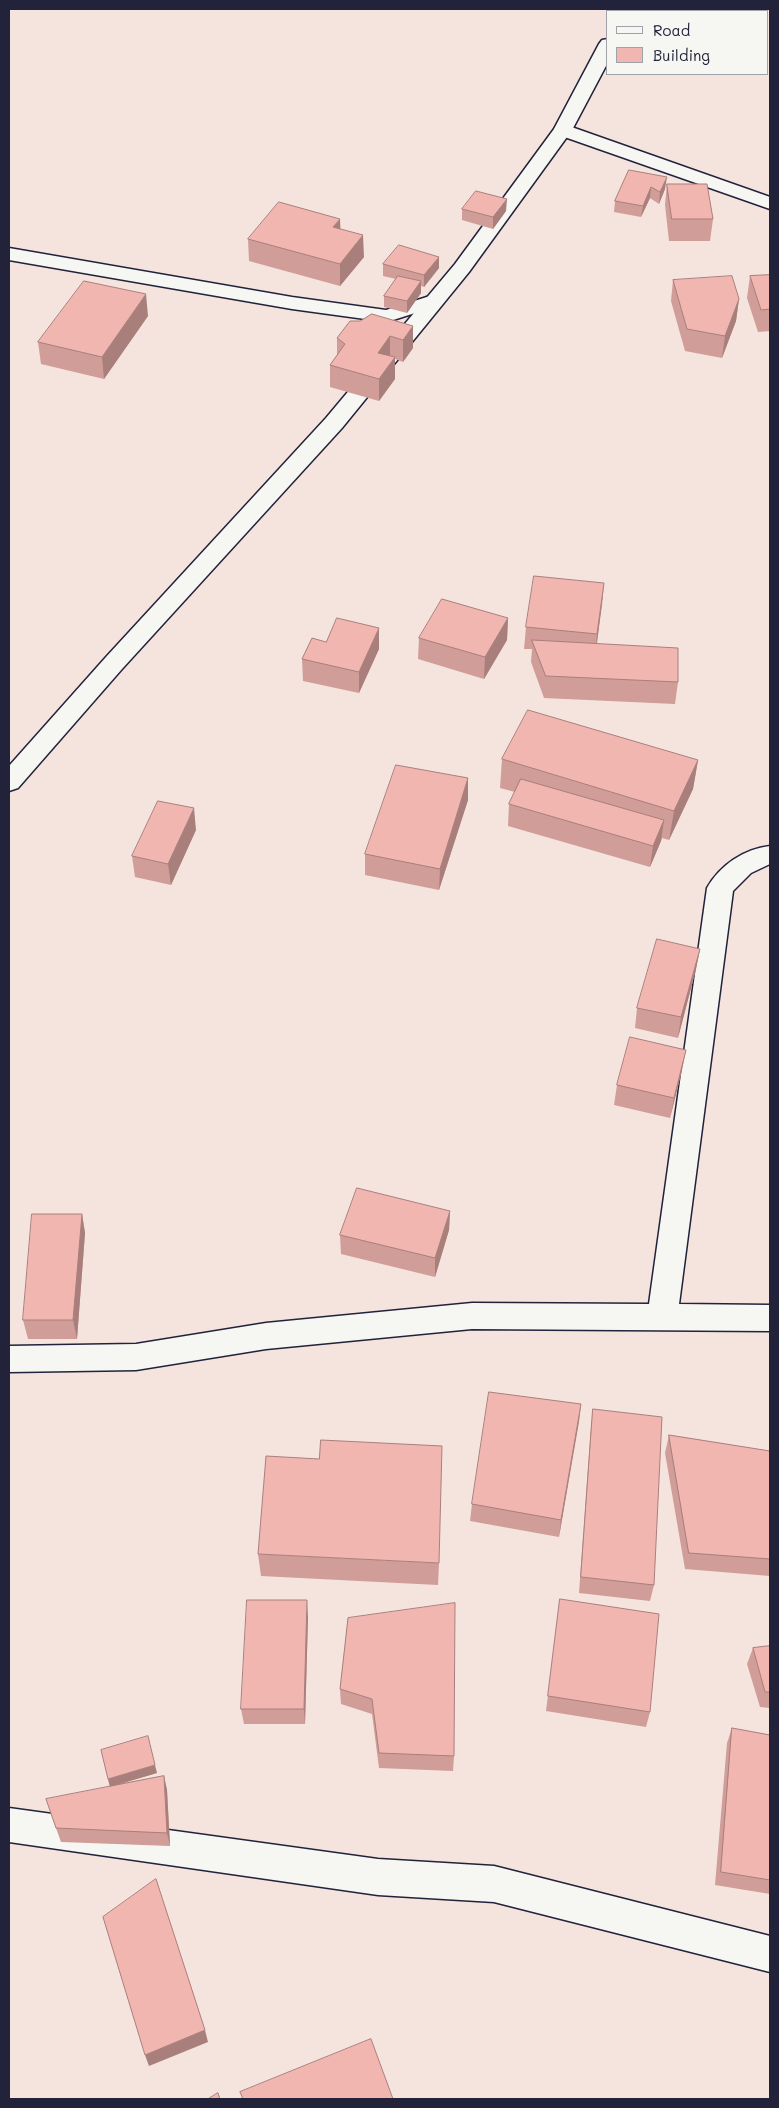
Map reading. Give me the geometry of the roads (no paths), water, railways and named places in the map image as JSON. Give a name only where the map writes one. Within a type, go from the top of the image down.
[{"type":"street","points":[[9,782],[334,422],[462,268],[563,130],[606,48]]},
{"type":"street","points":[[563,130],[770,203]]},
{"type":"street","points":[[9,254],[292,303],[387,316],[433,301]]},
{"type":"street","points":[[662,1317],[720,888],[734,872],[763,856],[770,855]]},
{"type":"street","points":[[9,1359],[136,1357],[266,1336],[472,1316],[770,1318]]},
{"type":"street","points":[[9,1825],[378,1877],[494,1884],[770,1954]]}]
